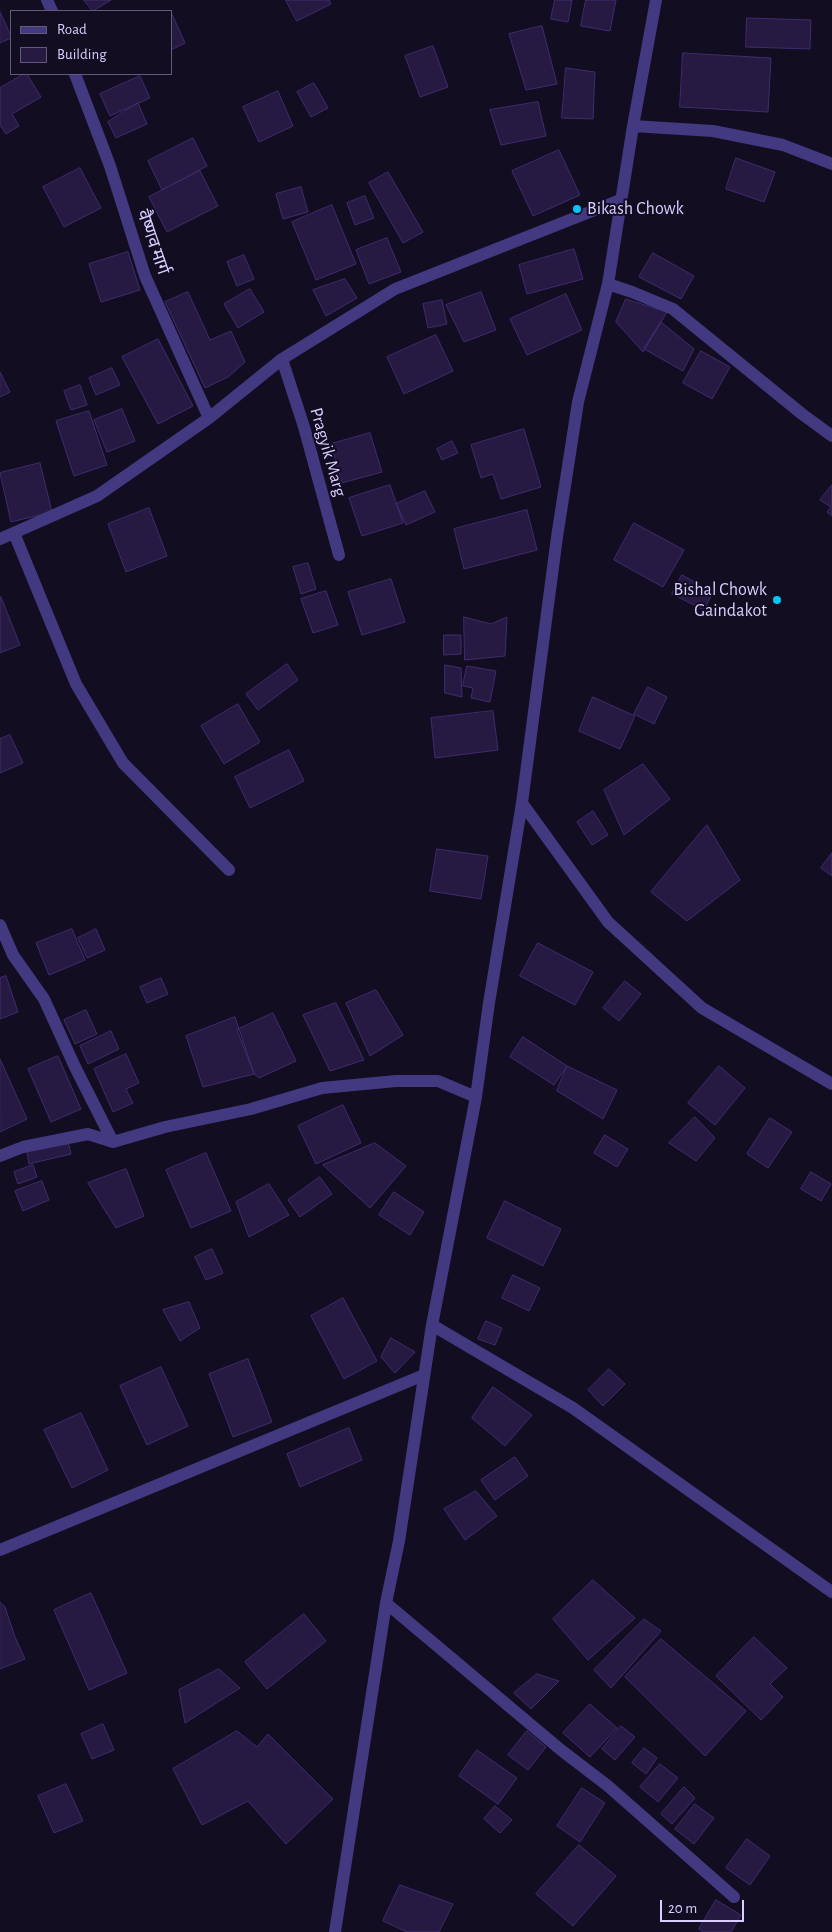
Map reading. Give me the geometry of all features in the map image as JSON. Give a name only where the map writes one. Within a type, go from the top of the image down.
[{"type":"street","points":[[335,1932],[386,1603],[399,1541],[432,1325],[476,1097],[488,1003],[522,803],[556,537],[576,412],[608,284],[632,126],[656,0]]},
{"type":"street","name":"वैष्णव मार्ग","points":[[75,75],[110,166],[145,276],[209,418]]},
{"type":"street","points":[[632,126],[713,131],[784,145],[832,164]]},
{"type":"street","points":[[0,539],[97,496],[209,418],[282,358],[395,288],[620,200]]},
{"type":"street","points":[[608,284],[673,310],[832,436]]},
{"type":"street","name":"Pragyik Marg","points":[[282,358],[304,426],[339,555]]},
{"type":"street","points":[[14,534],[76,684],[123,763],[229,870]]},
{"type":"street","points":[[522,803],[608,922],[695,1001],[710,1013],[832,1084]]},
{"type":"street","points":[[0,925],[14,955],[44,999],[75,1067],[113,1142]]},
{"type":"street","points":[[0,1156],[23,1147],[88,1134],[113,1142],[165,1126],[250,1109],[322,1088],[396,1081],[438,1081],[476,1097]]},
{"type":"street","points":[[432,1325],[573,1408],[832,1592]]},
{"type":"street","points":[[0,1550],[424,1375]]},
{"type":"street","points":[[386,1603],[608,1786],[734,1897]]},
{"type":"building","points":[[84,0],[111,0],[95,10],[92,10]]},
{"type":"building","points":[[286,0],[329,0],[331,4],[297,21]]},
{"type":"building","points":[[555,0],[572,0],[568,22],[551,19]]},
{"type":"building","points":[[586,0],[616,0],[610,31],[581,26]]},
{"type":"building","points":[[0,12],[10,34],[10,38],[0,43]]},
{"type":"building","points":[[172,14],[185,43],[172,50]]},
{"type":"building","points":[[747,18],[811,20],[810,49],[746,47]]},
{"type":"building","points":[[542,26],[557,84],[526,90],[509,34]]},
{"type":"building","points":[[433,46],[448,87],[420,97],[405,56]]},
{"type":"building","points":[[683,53],[771,58],[768,112],[680,107]]},
{"type":"building","points":[[566,68],[595,72],[593,119],[562,118]]},
{"type":"building","points":[[22,75],[28,75],[41,97],[12,114],[19,126],[6,134],[0,125],[0,88]]},
{"type":"building","points":[[140,76],[150,98],[110,116],[100,94]]},
{"type":"building","points":[[314,83],[328,108],[311,117],[297,92]]},
{"type":"building","points":[[278,91],[293,126],[259,142],[243,107]]},
{"type":"building","points":[[538,102],[546,136],[501,145],[490,110]]},
{"type":"building","points":[[138,103],[147,124],[116,138],[108,122]]},
{"type":"building","points":[[193,138],[207,166],[162,190],[148,161]]},
{"type":"building","points":[[559,150],[580,195],[533,216],[512,171]]},
{"type":"building","points":[[736,158],[775,172],[764,202],[726,189]]},
{"type":"building","points":[[80,168],[101,208],[64,227],[43,187]]},
{"type":"building","points":[[200,171],[218,206],[167,232],[149,197]]},
{"type":"building","points":[[388,172],[423,232],[403,243],[369,183]]},
{"type":"building","points":[[301,187],[308,212],[283,219],[276,194]]},
{"type":"building","points":[[365,196],[374,218],[355,225],[347,203]]},
{"type":"building","points":[[332,205],[356,264],[316,280],[292,222]]},
{"type":"building","points":[[387,238],[401,272],[369,284],[356,250]]},
{"type":"building","points":[[574,249],[583,279],[527,294],[519,265]]},
{"type":"building","points":[[128,252],[140,290],[101,302],[89,264]]},
{"type":"building","points":[[653,253],[694,276],[681,299],[639,277]]},
{"type":"building","points":[[244,255],[254,279],[237,286],[227,262]]},
{"type":"building","points":[[345,279],[357,298],[326,316],[313,290]]},
{"type":"building","points":[[250,289],[264,312],[238,328],[224,304]]},
{"type":"building","points":[[188,292],[210,340],[231,331],[245,362],[228,377],[205,388],[165,302]]},
{"type":"building","points":[[481,292],[496,330],[464,342],[446,305]]},
{"type":"building","points":[[566,294],[582,330],[527,355],[510,319]]},
{"type":"building","points":[[626,299],[667,312],[643,352],[616,322]]},
{"type":"building","points":[[442,300],[447,324],[428,328],[423,304]]},
{"type":"building","points":[[661,322],[694,349],[683,371],[644,349]]},
{"type":"building","points":[[436,335],[453,371],[404,394],[387,357]]},
{"type":"building","points":[[158,339],[193,406],[158,424],[122,357]]},
{"type":"building","points":[[701,351],[730,367],[712,399],[683,383]]},
{"type":"building","points":[[112,368],[120,385],[96,395],[89,378]]},
{"type":"building","points":[[0,372],[10,392],[0,397]]},
{"type":"building","points":[[80,385],[87,405],[71,410],[64,391]]},
{"type":"building","points":[[122,409],[135,441],[107,452],[94,420]]},
{"type":"building","points":[[89,411],[107,465],[74,476],[56,421]]},
{"type":"building","points":[[524,429],[541,487],[501,499],[493,474],[481,478],[471,445]]},
{"type":"building","points":[[370,433],[382,472],[342,483],[331,444]]},
{"type":"building","points":[[452,441],[458,453],[442,460],[437,449]]},
{"type":"building","points":[[40,463],[52,512],[11,522],[0,473]]},
{"type":"building","points":[[390,485],[403,523],[362,536],[349,498]]},
{"type":"building","points":[[832,485],[832,516],[827,512],[831,507],[820,500]]},
{"type":"building","points":[[425,491],[435,512],[406,525],[396,504]]},
{"type":"building","points":[[149,508],[167,556],[126,572],[108,524]]},
{"type":"building","points":[[527,510],[537,550],[464,569],[454,529]]},
{"type":"building","points":[[634,523],[684,550],[663,587],[614,560]]},
{"type":"building","points":[[308,563],[316,589],[301,594],[293,567]]},
{"type":"building","points":[[682,575],[713,592],[704,610],[672,594]]},
{"type":"building","points":[[391,579],[405,622],[362,635],[348,592]]},
{"type":"building","points":[[326,591],[338,625],[313,633],[301,599]]},
{"type":"building","points":[[0,598],[20,645],[0,653]]},
{"type":"building","points":[[464,617],[491,624],[507,617],[505,656],[465,660]]},
{"type":"building","points":[[444,635],[461,635],[461,654],[444,655]]},
{"type":"building","points":[[287,664],[298,680],[258,710],[246,694]]},
{"type":"building","points":[[445,665],[461,668],[462,697],[445,693]]},
{"type":"building","points":[[467,666],[496,671],[490,702],[471,698],[473,688],[463,686]]},
{"type":"building","points":[[648,687],[667,697],[654,724],[634,714]]},
{"type":"building","points":[[593,697],[635,716],[620,749],[579,731]]},
{"type":"building","points":[[238,704],[260,742],[224,764],[201,726]]},
{"type":"building","points":[[493,711],[498,750],[435,758],[431,718]]},
{"type":"building","points":[[10,735],[23,763],[0,773],[0,739]]},
{"type":"building","points":[[289,750],[304,781],[250,808],[235,777]]},
{"type":"building","points":[[643,764],[670,799],[624,835],[604,790]]},
{"type":"building","points":[[593,811],[608,835],[592,845],[577,822]]},
{"type":"building","points":[[707,825],[740,880],[687,921],[651,892]]},
{"type":"building","points":[[437,849],[488,856],[481,899],[430,891]]},
{"type":"building","points":[[832,853],[832,876],[821,868]]},
{"type":"building","points":[[72,929],[85,960],[49,975],[36,943]]},
{"type":"building","points":[[96,929],[105,950],[87,958],[78,938]]},
{"type":"building","points":[[538,943],[593,972],[575,1005],[520,976]]},
{"type":"building","points":[[6,976],[18,1012],[0,1019],[0,978]]},
{"type":"building","points":[[161,978],[168,994],[147,1003],[140,987]]},
{"type":"building","points":[[625,981],[641,994],[619,1021],[603,1008]]},
{"type":"building","points":[[376,990],[403,1035],[370,1056],[346,1003]]},
{"type":"building","points":[[336,1003],[364,1060],[330,1071],[303,1015]]},
{"type":"building","points":[[86,1010],[97,1034],[75,1044],[64,1020]]},
{"type":"building","points":[[273,1013],[296,1061],[259,1078],[254,1074],[237,1030]]},
{"type":"building","points":[[235,1017],[254,1074],[203,1087],[186,1036]]},
{"type":"building","points":[[111,1031],[119,1049],[88,1064],[80,1046]]},
{"type":"building","points":[[523,1037],[567,1066],[554,1085],[510,1057]]},
{"type":"building","points":[[126,1054],[139,1083],[126,1089],[133,1103],[113,1112],[94,1069]]},
{"type":"building","points":[[58,1056],[81,1109],[51,1122],[28,1069]]},
{"type":"building","points":[[0,1059],[27,1119],[0,1132]]},
{"type":"building","points":[[567,1066],[617,1090],[603,1119],[557,1091]]},
{"type":"building","points":[[719,1066],[745,1088],[715,1125],[688,1103]]},
{"type":"building","points":[[343,1105],[361,1143],[316,1164],[298,1126]]},
{"type":"building","points":[[695,1117],[715,1138],[696,1161],[669,1143]]},
{"type":"building","points":[[770,1118],[792,1132],[768,1168],[747,1154]]},
{"type":"building","points":[[605,1135],[628,1149],[617,1167],[594,1153]]},
{"type":"building","points":[[68,1142],[71,1154],[29,1164],[27,1152]]},
{"type":"building","points":[[375,1143],[406,1166],[370,1208],[323,1165]]},
{"type":"building","points":[[206,1153],[231,1211],[191,1228],[166,1170]]},
{"type":"building","points":[[33,1165],[37,1177],[18,1184],[14,1172]]},
{"type":"building","points":[[126,1169],[144,1216],[116,1228],[88,1183]]},
{"type":"building","points":[[811,1172],[831,1184],[821,1201],[801,1189]]},
{"type":"building","points":[[320,1177],[332,1194],[300,1217],[288,1200]]},
{"type":"building","points":[[42,1181],[49,1200],[23,1211],[15,1191]]},
{"type":"building","points":[[269,1184],[289,1215],[249,1237],[236,1202]]},
{"type":"building","points":[[394,1192],[424,1212],[410,1235],[379,1215]]},
{"type":"building","points":[[505,1201],[561,1229],[543,1266],[487,1238]]},
{"type":"building","points":[[212,1249],[223,1273],[206,1280],[195,1257]]},
{"type":"building","points":[[513,1275],[540,1288],[529,1311],[502,1298]]},
{"type":"building","points":[[343,1298],[377,1361],[344,1379],[311,1316]]},
{"type":"building","points":[[189,1302],[200,1328],[180,1341],[163,1310]]},
{"type":"building","points":[[486,1321],[502,1328],[495,1345],[478,1339]]},
{"type":"building","points":[[391,1338],[415,1352],[395,1373],[381,1357]]},
{"type":"building","points":[[248,1359],[272,1422],[233,1437],[209,1374]]},
{"type":"building","points":[[161,1367],[188,1426],[147,1445],[120,1386]]},
{"type":"building","points":[[609,1369],[625,1384],[603,1406],[588,1390]]},
{"type":"building","points":[[493,1387],[532,1415],[505,1446],[472,1418]]},
{"type":"building","points":[[81,1413],[108,1470],[72,1488],[44,1430]]},
{"type":"building","points":[[349,1428],[362,1460],[300,1487],[287,1454]]},
{"type":"building","points":[[515,1457],[528,1476],[495,1500],[481,1480]]},
{"type":"building","points":[[476,1491],[497,1516],[465,1540],[444,1509]]},
{"type":"building","points":[[593,1580],[635,1618],[588,1660],[553,1619]]},
{"type":"building","points":[[91,1593],[127,1673],[89,1690],[54,1610]]},
{"type":"building","points":[[0,1602],[5,1607],[25,1659],[0,1669]]},
{"type":"building","points":[[304,1614],[326,1641],[267,1689],[245,1662]]},
{"type":"building","points":[[644,1619],[661,1631],[611,1688],[594,1670]]},
{"type":"building","points":[[754,1637],[787,1668],[770,1684],[783,1697],[761,1720],[716,1676]]},
{"type":"building","points":[[661,1639],[746,1711],[705,1756],[625,1677]]},
{"type":"building","points":[[219,1669],[240,1688],[185,1723],[179,1690]]},
{"type":"building","points":[[537,1674],[559,1681],[531,1709],[514,1693]]},
{"type":"building","points":[[590,1704],[617,1728],[590,1757],[563,1733]]},
{"type":"building","points":[[103,1724],[114,1750],[92,1759],[81,1734]]},
{"type":"building","points":[[621,1726],[635,1737],[615,1760],[602,1749]]},
{"type":"building","points":[[237,1731],[257,1747],[268,1734],[333,1799],[286,1844],[248,1801],[202,1825],[173,1769]]},
{"type":"building","points":[[527,1731],[546,1747],[528,1770],[508,1755]]},
{"type":"building","points":[[644,1748],[657,1758],[646,1774],[632,1763]]},
{"type":"building","points":[[477,1750],[517,1778],[498,1804],[459,1776]]},
{"type":"building","points":[[660,1764],[678,1778],[658,1802],[640,1787]]},
{"type":"building","points":[[66,1784],[83,1821],[54,1833],[38,1796]]},
{"type":"building","points":[[684,1787],[695,1798],[672,1824],[661,1814]]},
{"type":"building","points":[[582,1788],[605,1803],[580,1842],[557,1826]]},
{"type":"building","points":[[695,1804],[714,1818],[694,1844],[675,1829]]},
{"type":"building","points":[[495,1806],[512,1820],[500,1833],[484,1819]]},
{"type":"building","points":[[747,1839],[770,1856],[750,1885],[726,1868]]},
{"type":"building","points":[[579,1845],[616,1876],[573,1926],[536,1894]]},
{"type":"building","points":[[400,1885],[453,1904],[439,1932],[407,1932],[383,1921]]},
{"type":"building","points":[[716,1900],[741,1915],[731,1932],[703,1932],[699,1929]]},
{"type":"place","name":"Bikash Chowk","points":[[577,209]]},
{"type":"place","name":"Bishal Chowk Gaindakot","points":[[777,600]]}]
